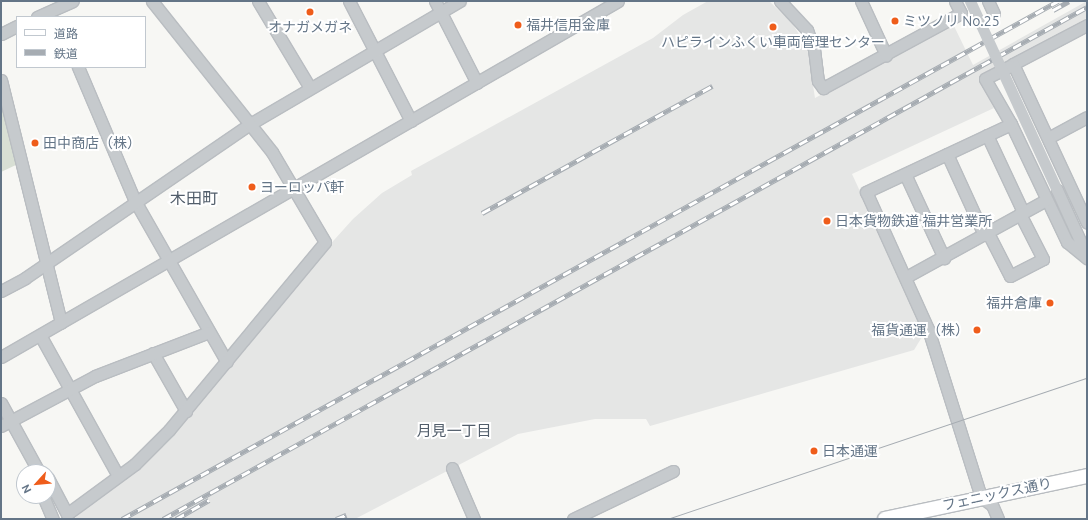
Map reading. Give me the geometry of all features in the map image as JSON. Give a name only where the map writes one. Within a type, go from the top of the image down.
[{"type":"main road","name":"フェニックス通り","points":[[885,519],[981,497],[1087,476]]},
{"type":"street","points":[[42,16],[56,13],[73,1]]},
{"type":"street","points":[[56,494],[66,514],[135,464],[186,411],[227,362],[281,293],[325,242],[272,152],[152,1]]},
{"type":"street","points":[[258,1],[310,88]]},
{"type":"street","points":[[349,1],[411,121]]},
{"type":"street","points":[[435,1],[477,83]]},
{"type":"street","points":[[1,291],[250,124],[460,1]]},
{"type":"street","points":[[1,357],[477,83],[598,6],[618,1]]},
{"type":"street","points":[[780,1],[802,24],[811,39],[820,87],[827,88],[961,13],[955,1]]},
{"type":"street","points":[[861,1],[886,55]]},
{"type":"street","points":[[970,1],[1087,257]]},
{"type":"street","points":[[988,1],[994,14]]},
{"type":"street","points":[[1087,25],[985,79],[1011,124],[1068,244],[1087,257]]},
{"type":"street","points":[[1,34],[16,26]]},
{"type":"street","points":[[1013,64],[1087,223]]},
{"type":"street","points":[[78,68],[134,201],[170,260],[227,362]]},
{"type":"street","points":[[1,80],[47,261],[61,323]]},
{"type":"street","points":[[1048,138],[1087,117]]},
{"type":"street","points":[[998,519],[992,505],[981,497],[936,355],[906,277],[866,192],[1011,124]]},
{"type":"street","points":[[947,154],[986,234],[1010,276],[1043,259],[987,135]]},
{"type":"street","points":[[905,174],[944,258]]},
{"type":"street","points":[[906,277],[944,258],[1046,200]]},
{"type":"street","points":[[6,424],[95,376],[209,332]]},
{"type":"street","points":[[40,335],[118,476]]},
{"type":"street","points":[[154,353],[186,411]]},
{"type":"street","points":[[1,403],[6,424],[32,464]]},
{"type":"street","points":[[452,468],[474,519]]},
{"type":"street","points":[[573,519],[673,471]]},
{"type":"street","points":[[46,504],[53,519]]},
{"type":"street","points":[[54,504],[61,519]]},
{"type":"shaded area","points":[[708,1],[769,1],[792,23],[807,47],[815,98],[953,24],[973,65],[1087,1],[1087,18],[979,78],[994,108],[852,174],[925,332],[914,350],[650,426],[646,419],[595,419],[518,434],[355,519],[74,519],[175,430],[307,270],[353,219],[382,193],[412,175],[411,171],[653,38],[683,15]]},
{"type":"shaded area","points":[[1,97],[18,164],[1,172]]},
{"type":"tram line","points":[[667,519],[1087,378]]},
{"type":"railway","points":[[122,519],[1058,1]]},
{"type":"railway","points":[[1053,10],[1069,1]]},
{"type":"railway","points":[[163,519],[1087,7]]},
{"type":"railway","points":[[482,213],[712,86]]},
{"type":"railway","points":[[176,519],[209,500]]},
{"type":"railway","points":[[336,519],[346,515]]},
{"type":"place","name":"オナガメガネ","points":[[310,12]]},
{"type":"place","name":"ミツノリ No.25","points":[[895,21]]},
{"type":"place","name":"福井信用金庫","points":[[518,25]]},
{"type":"place","name":"ハピラインふくい車両管理センター","points":[[773,27]]},
{"type":"place","name":"田中商店（株）","points":[[35,143]]},
{"type":"place","name":"ヨーロッパ軒","points":[[252,187]]},
{"type":"place","name":"日本貨物鉄道 福井営業所","points":[[827,221]]},
{"type":"place","name":"福井倉庫","points":[[1050,303]]},
{"type":"place","name":"福貨通運（株）","points":[[977,330]]},
{"type":"place","name":"日本通運","points":[[814,451]]},
{"type":"district","name":"木田町","points":[[194,198]]},
{"type":"district","name":"月見一丁目","points":[[454,431]]}]
